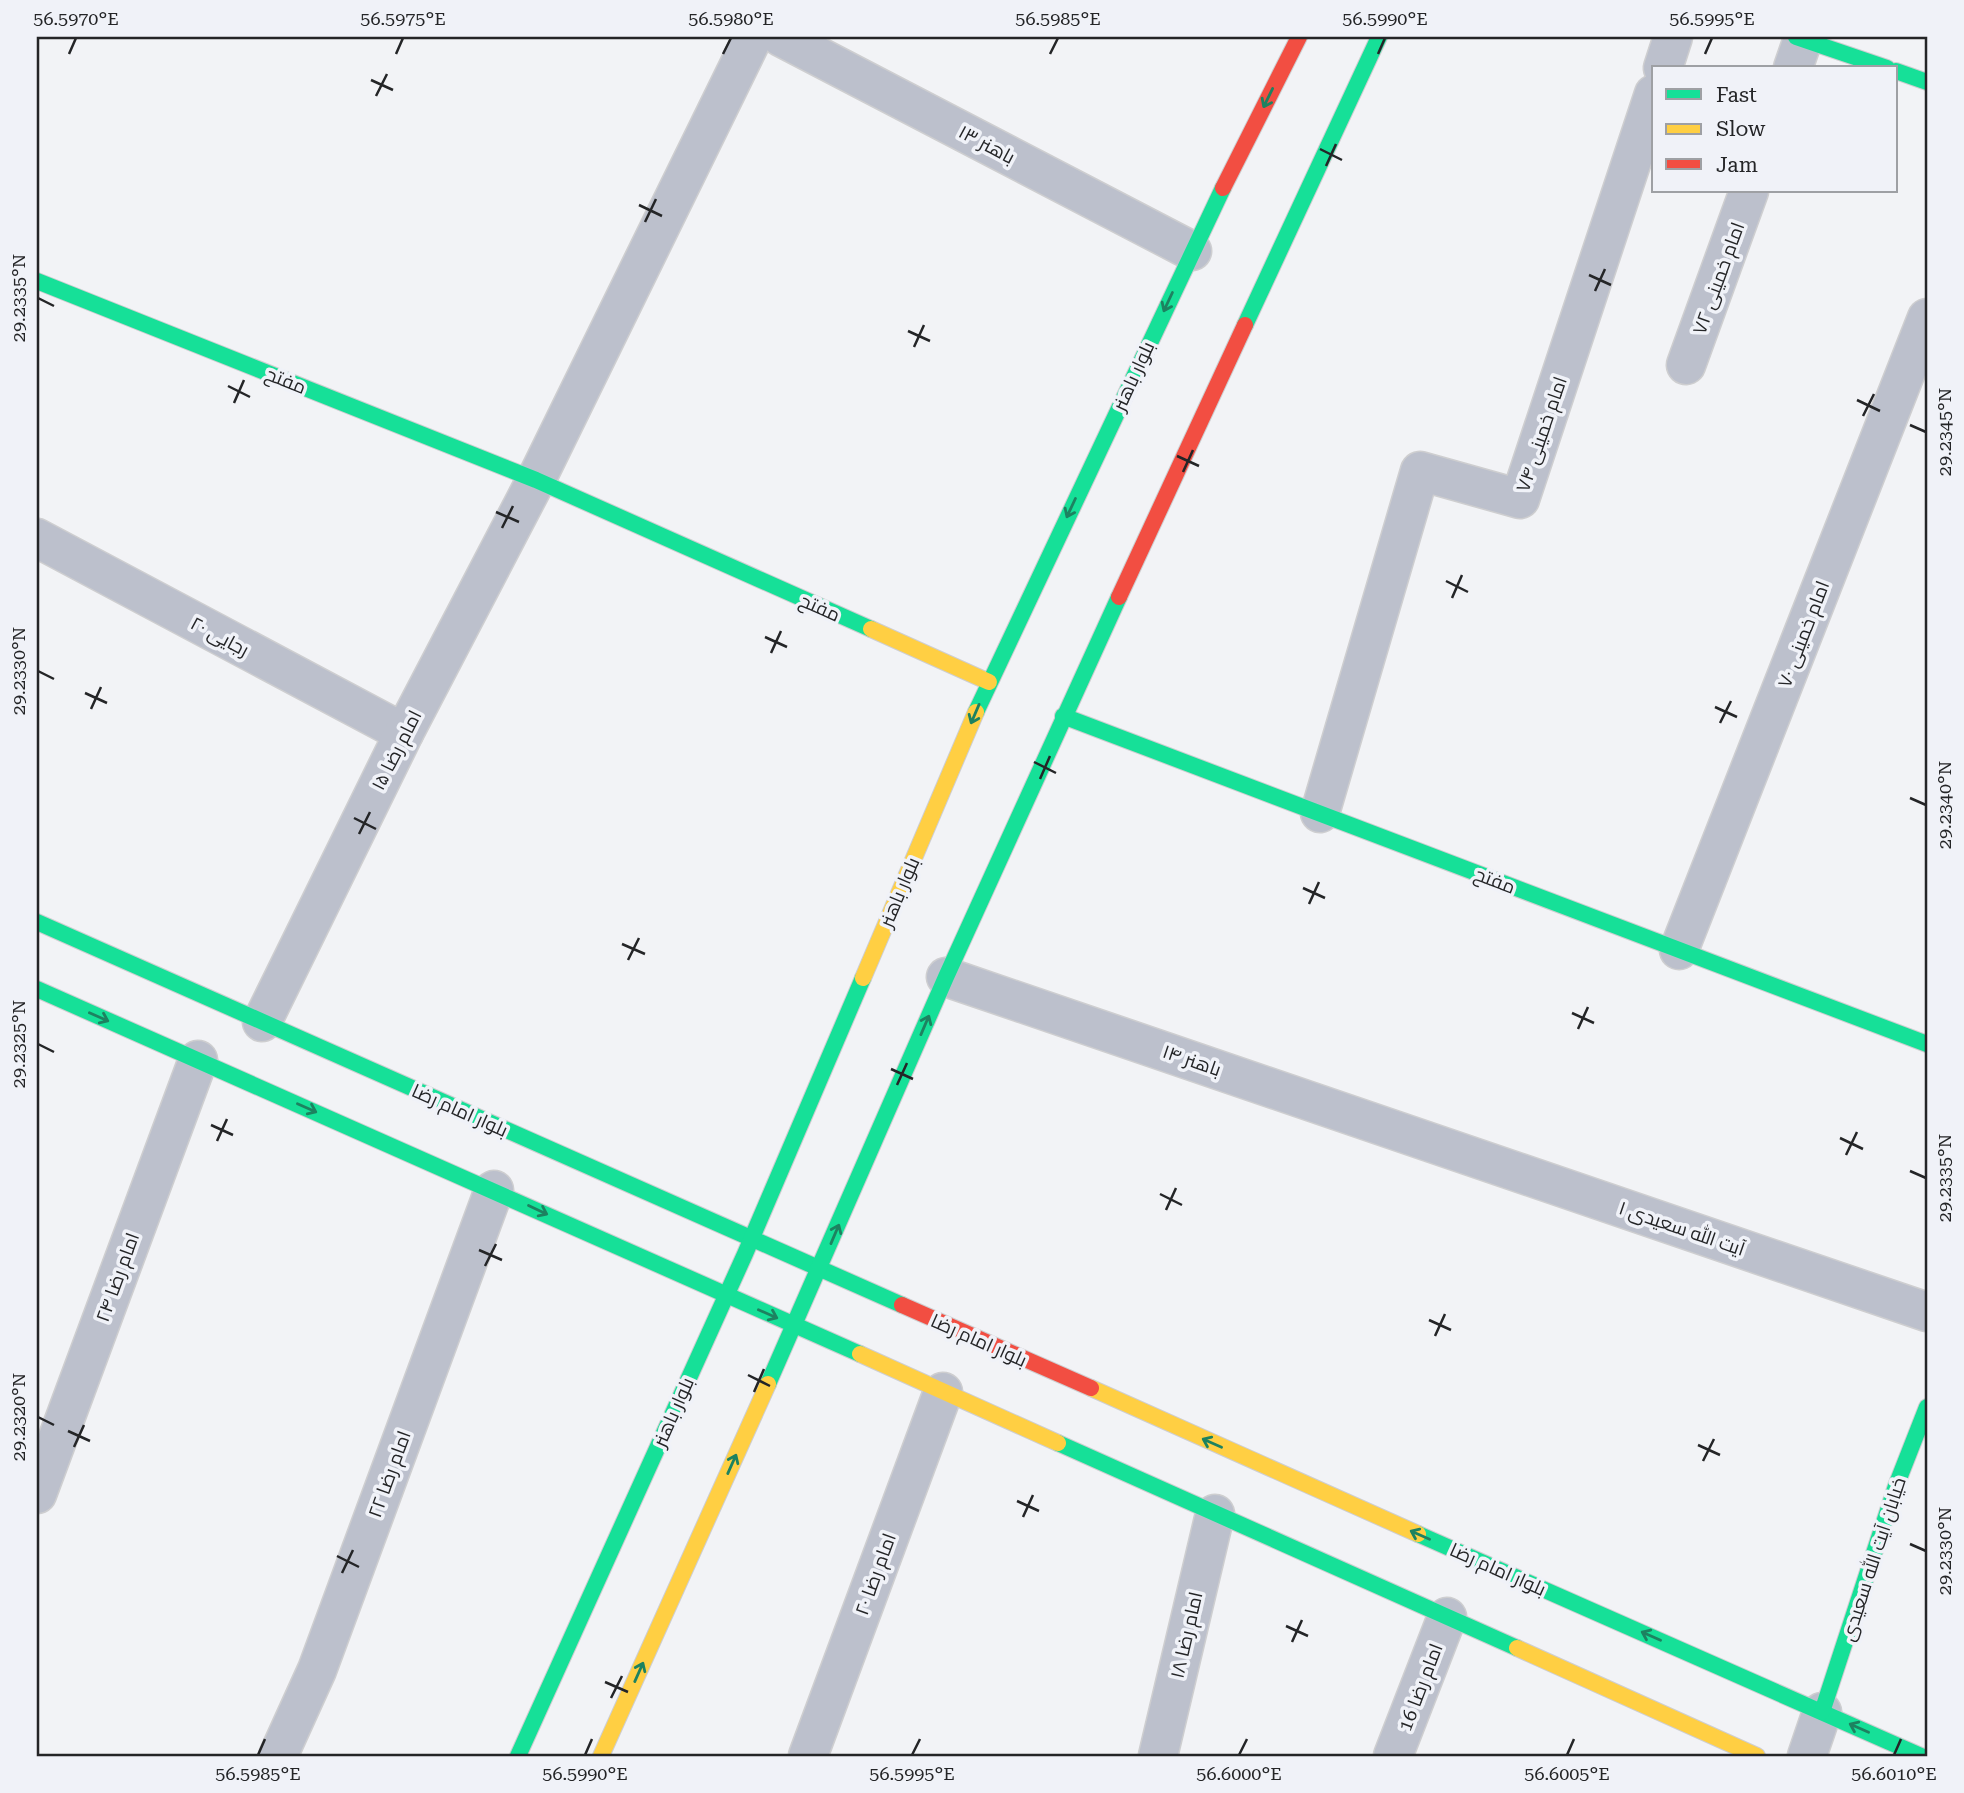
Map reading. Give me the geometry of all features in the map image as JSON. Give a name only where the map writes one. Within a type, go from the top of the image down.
[{"type":"main road","name":"بلوار باهنر","points":[[518,1756],[751,1239],[989,682],[1192,251],[1299,37]]},
{"type":"main road","points":[[601,1756],[820,1270],[946,977],[1063,716],[1379,37]]},
{"type":"main road","points":[[1797,48],[1878,66]]},
{"type":"main road","points":[[1898,72],[1927,82]]},
{"type":"main road","name":"مفتح","points":[[37,281],[536,480],[989,682]]},
{"type":"main road","name":"مفتح","points":[[1063,716],[1927,1044]]},
{"type":"main road","name":"بلوار امام رضا","points":[[37,922],[1921,1756]]},
{"type":"main road","points":[[37,989],[494,1190],[1757,1756]]},
{"type":"main road","name":"خیابان آیت الله سعیدی","points":[[1822,1712],[1895,1486],[1927,1407]]},
{"type":"street","points":[[536,480],[753,37]]},
{"type":"street","name":"باهنر ۱۳","points":[[781,37],[1192,251]]},
{"type":"street","points":[[1664,66],[1673,37]]},
{"type":"street","name":"امام خمینی ۷۴","points":[[1320,813],[1420,471],[1521,499],[1652,100]]},
{"type":"street","name":"امام خمینی ۷۲","points":[[1686,365],[1749,192]]},
{"type":"street","name":"امام خمینی ۷۰","points":[[1679,950],[1927,318]]},
{"type":"street","name":"امام رضا ۱۵","points":[[262,1023],[404,733],[536,480]]},
{"type":"street","name":"رجایی ۲۰","points":[[37,538],[404,733]]},
{"type":"street","name":"باهنر ۱۴","points":[[946,977],[1437,1144]]},
{"type":"street","name":"امام رضا ۲۴","points":[[37,1494],[198,1060]]},
{"type":"street","name":"آیت الله سعیدی ۱","points":[[1437,1144],[1927,1312]]},
{"type":"street","name":"امام رضا ۲۲","points":[[278,1756],[317,1671],[494,1190]]},
{"type":"street","name":"امام رضا ۲۰","points":[[808,1756],[943,1392]]},
{"type":"street","name":"امام رضا ۱۸","points":[[1157,1756],[1215,1514]]},
{"type":"street","name":"امام رضا 16","points":[[1393,1756],[1447,1617]]},
{"type":"street","points":[[1807,1756],[1822,1712]]},
{"type":"traffic: fast","points":[[1245,325],[1379,37]]},
{"type":"traffic: fast","points":[[1796,37],[1881,66]]},
{"type":"traffic: fast","points":[[1898,72],[1927,82]]},
{"type":"traffic: fast","points":[[976,712],[1223,188]]},
{"type":"traffic: fast","points":[[37,281],[536,480],[871,629]]},
{"type":"traffic: fast","points":[[768,1384],[946,977],[1119,597]]},
{"type":"traffic: fast","points":[[1063,716],[1927,1044]]},
{"type":"traffic: fast","points":[[37,922],[902,1305]]},
{"type":"traffic: fast","points":[[518,1756],[745,1254],[863,978]]},
{"type":"traffic: fast","points":[[37,989],[860,1354]]},
{"type":"traffic: fast","points":[[1822,1712],[1896,1486],[1927,1407]]},
{"type":"traffic: fast","points":[[1058,1443],[1517,1648]]},
{"type":"traffic: fast","points":[[1418,1534],[1921,1756]]},
{"type":"traffic: slow","points":[[871,629],[989,682]]},
{"type":"traffic: slow","points":[[863,978],[976,712]]},
{"type":"traffic: slow","points":[[860,1354],[1058,1443]]},
{"type":"traffic: slow","points":[[601,1756],[768,1384]]},
{"type":"traffic: slow","points":[[1091,1388],[1418,1534]]},
{"type":"traffic: slow","points":[[1517,1648],[1757,1756]]},
{"type":"traffic: jam","points":[[1223,188],[1299,37]]},
{"type":"traffic: jam","points":[[1119,597],[1245,325]]},
{"type":"traffic: jam","points":[[902,1305],[1091,1388]]}]
